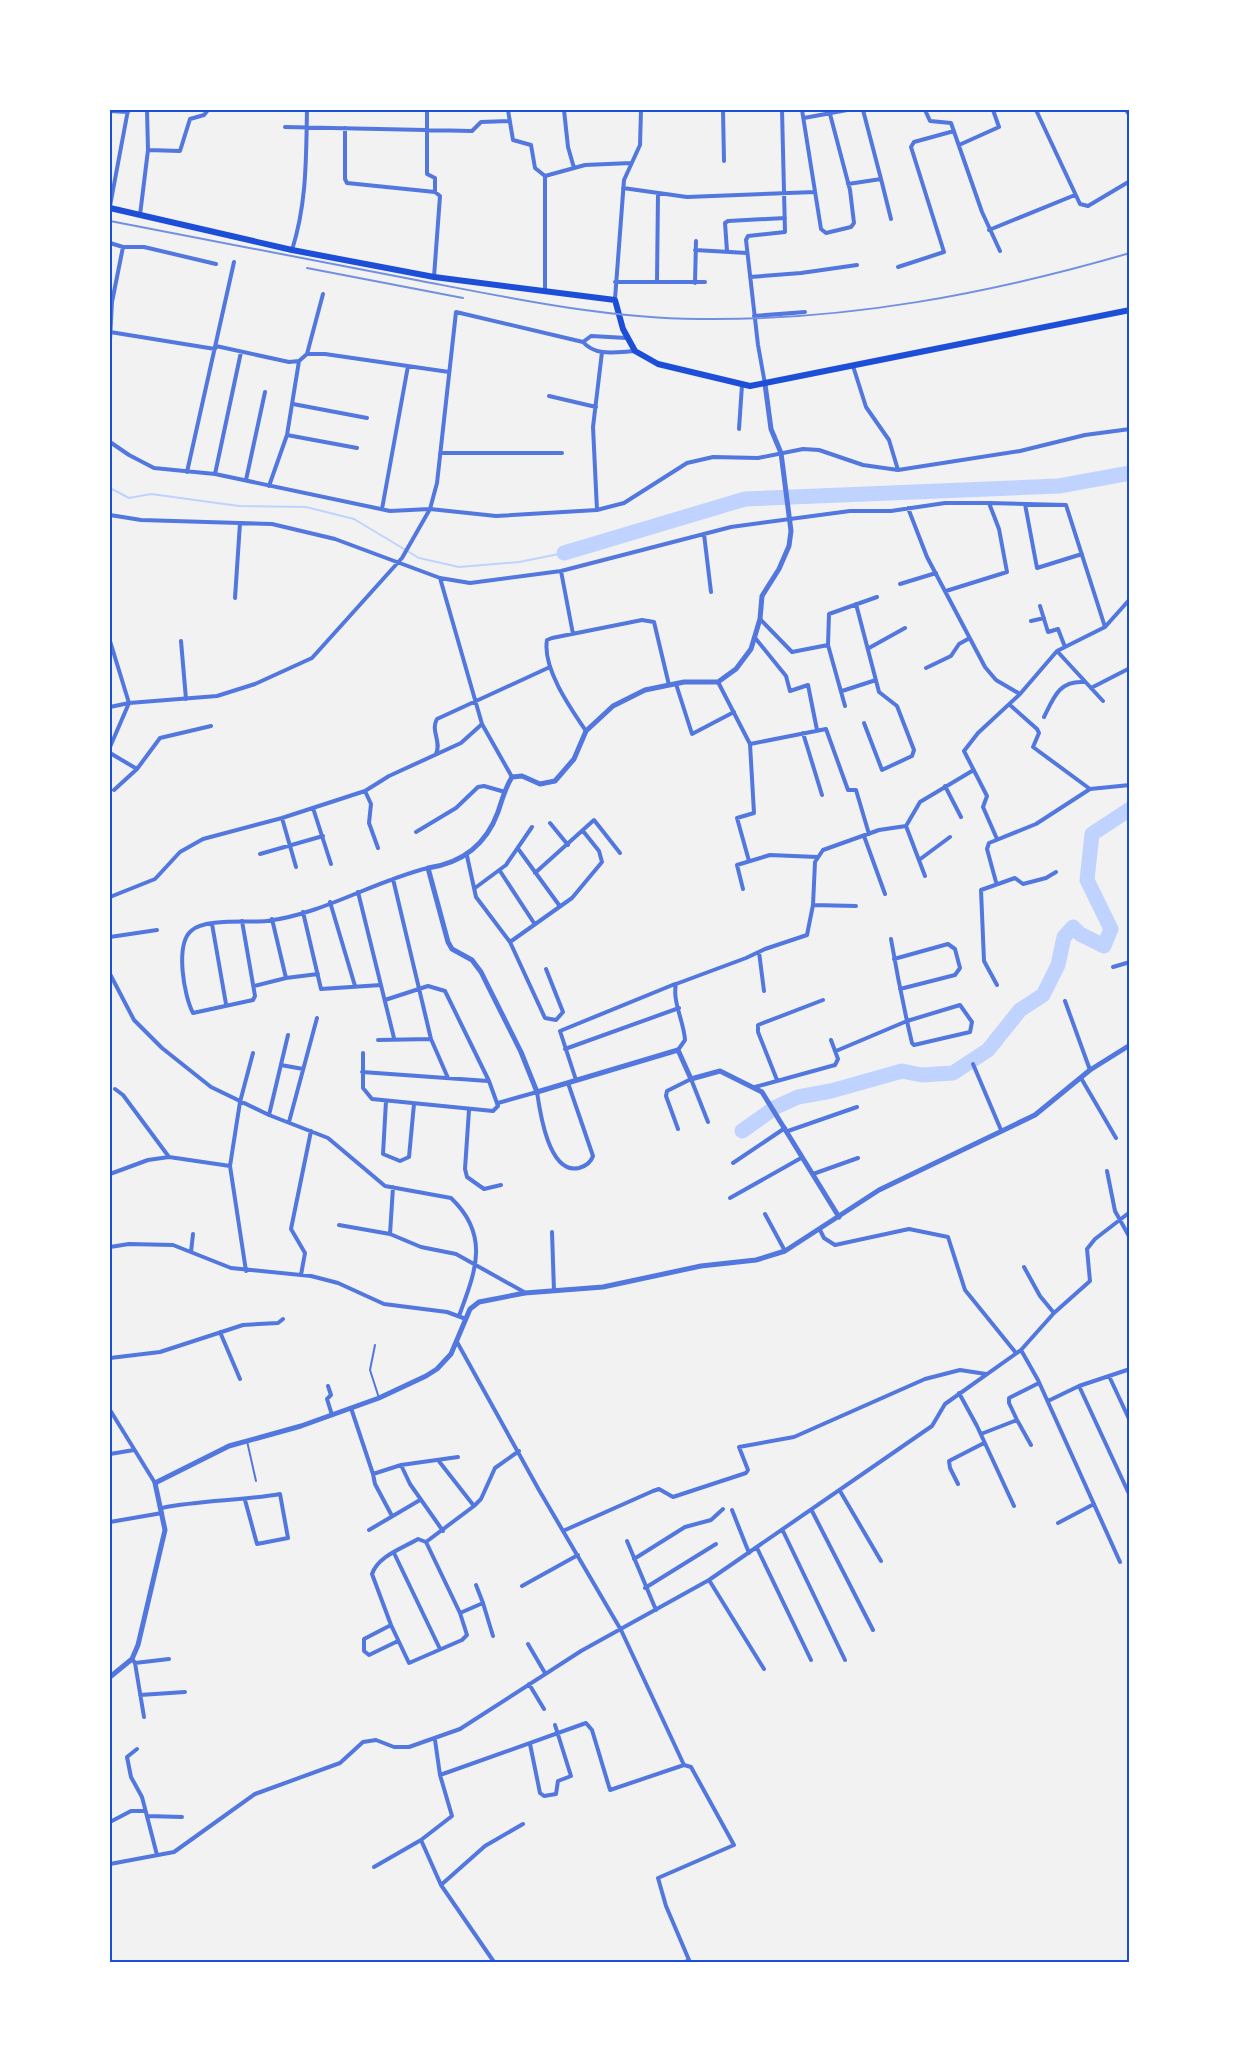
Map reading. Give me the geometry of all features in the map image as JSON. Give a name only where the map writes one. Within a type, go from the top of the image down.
[{"type":"main road","points":[[110,207],[292,250],[434,277],[615,300],[627,338],[636,351],[658,363],[742,384],[765,384],[1130,310]]},
{"type":"street","points":[[110,111],[128,110],[110,207]]},
{"type":"street","points":[[140,215],[148,150],[147,110]]},
{"type":"street","points":[[148,150],[180,151],[190,119],[204,115],[208,110]]},
{"type":"street","points":[[292,250],[301,222],[305,192],[307,110]]},
{"type":"street","points":[[427,110],[428,176],[435,178],[435,192],[441,199],[434,277]]},
{"type":"street","points":[[508,110],[513,140],[531,145],[535,168],[545,176]]},
{"type":"street","points":[[564,110],[568,147],[574,168]]},
{"type":"street","points":[[615,300],[623,188],[625,174],[640,145],[641,110]]},
{"type":"street","points":[[723,110],[724,161]]},
{"type":"street","points":[[512,777],[522,776],[540,784],[555,781],[574,759],[586,731],[613,706],[628,697],[673,684],[718,682],[736,669],[756,639],[765,589],[779,569],[789,546],[791,518],[781,453],[771,429],[747,253],[748,236],[785,232],[782,110]]},
{"type":"street","points":[[802,110],[823,232],[851,227],[854,223],[848,184],[830,114]]},
{"type":"street","points":[[804,118],[847,110]]},
{"type":"street","points":[[863,110],[891,219]]},
{"type":"street","points":[[925,110],[930,121],[949,121],[989,230],[1000,251]]},
{"type":"street","points":[[958,145],[999,127],[993,110]]},
{"type":"street","points":[[1036,110],[1080,204],[1088,206],[1130,181]]},
{"type":"street","points":[[1126,110],[1130,116]]},
{"type":"street","points":[[285,127],[472,131],[481,122],[509,121]]},
{"type":"street","points":[[345,128],[345,179],[347,183],[435,192]]},
{"type":"street","points":[[898,267],[944,252],[911,147],[914,142],[954,131]]},
{"type":"street","points":[[545,176],[606,162],[631,163]]},
{"type":"street","points":[[545,176],[545,291]]},
{"type":"street","points":[[848,184],[881,179]]},
{"type":"street","points":[[623,188],[687,197],[815,192]]},
{"type":"street","points":[[657,282],[658,193]]},
{"type":"street","points":[[989,230],[1075,195]]},
{"type":"street","points":[[727,251],[725,223],[728,221],[785,218]]},
{"type":"street","points":[[695,283],[696,242]]},
{"type":"street","points":[[110,243],[123,247],[144,247],[216,264]]},
{"type":"street","points":[[110,340],[112,302],[123,247]]},
{"type":"street","points":[[695,250],[747,253]]},
{"type":"street","points":[[187,472],[234,262]]},
{"type":"street","points":[[750,277],[857,265]]},
{"type":"street","points":[[615,282],[705,282]]},
{"type":"street","points":[[110,331],[289,362],[299,361],[307,354],[323,294]]},
{"type":"street","points":[[110,707],[129,703],[217,696],[312,658],[398,563],[430,509],[437,483],[456,312],[583,342],[590,349],[602,352],[636,351]]},
{"type":"street","points":[[754,316],[805,312]]},
{"type":"street","points":[[583,342],[591,336],[627,338]]},
{"type":"street","points":[[214,474],[241,352]]},
{"type":"street","points":[[597,510],[592,427],[602,352]]},
{"type":"street","points":[[307,354],[449,372]]},
{"type":"street","points":[[269,486],[287,435],[299,361]]},
{"type":"street","points":[[382,509],[408,366]]},
{"type":"street","points":[[853,366],[866,407],[889,440],[898,470]]},
{"type":"street","points":[[739,429],[742,384]]},
{"type":"street","points":[[246,480],[265,392]]},
{"type":"street","points":[[549,396],[596,407]]},
{"type":"street","points":[[292,404],[367,418]]},
{"type":"street","points":[[110,442],[154,468],[214,474],[382,509],[430,509],[496,516],[597,510],[632,500],[693,460],[713,457],[758,458],[781,453],[819,450],[863,465],[898,470],[1020,451],[1085,435],[1130,429]]},
{"type":"street","points":[[287,435],[357,448]]},
{"type":"street","points":[[440,453],[562,453]]},
{"type":"street","points":[[110,515],[141,520],[272,524],[335,539],[440,578],[470,583],[561,571],[704,534],[791,518],[945,503],[1066,505],[1104,627]]},
{"type":"street","points":[[946,591],[1007,572],[999,529],[989,503]]},
{"type":"street","points":[[1025,504],[1037,568],[1082,554]]},
{"type":"street","points":[[908,508],[917,536],[968,639],[990,674],[1020,694]]},
{"type":"street","points":[[235,598],[240,523]]},
{"type":"street","points":[[704,534],[711,592]]},
{"type":"street","points":[[561,571],[573,634]]},
{"type":"street","points":[[900,584],[936,573]]},
{"type":"street","points":[[440,578],[459,636],[483,724],[512,777]]},
{"type":"street","points":[[844,706],[842,691],[828,645],[829,614],[877,597]]},
{"type":"street","points":[[997,839],[983,807],[987,796],[972,771],[964,747],[1010,705],[1057,651],[1104,627],[1130,600]]},
{"type":"street","points":[[856,604],[876,680],[883,697],[897,706],[914,750],[912,756],[882,770],[864,723]]},
{"type":"street","points":[[1040,606],[1048,632],[1058,629],[1065,647]]},
{"type":"street","points":[[1031,621],[1044,618]]},
{"type":"street","points":[[586,731],[569,707],[550,667],[548,640],[642,620],[654,622],[673,684],[692,734],[734,712]]},
{"type":"street","points":[[760,620],[792,652],[828,645]]},
{"type":"street","points":[[869,648],[905,628]]},
{"type":"street","points":[[756,639],[786,676],[790,691],[808,685],[818,730]]},
{"type":"street","points":[[926,668],[951,656],[959,644],[968,639]]},
{"type":"street","points":[[110,641],[129,703],[110,747]]},
{"type":"street","points":[[181,641],[186,699]]},
{"type":"street","points":[[1057,651],[1103,701]]},
{"type":"street","points":[[436,755],[438,745],[435,722],[550,667]]},
{"type":"street","points":[[1091,688],[1130,668]]},
{"type":"street","points":[[842,691],[876,680]]},
{"type":"street","points":[[718,682],[750,744],[754,813],[737,818],[749,861]]},
{"type":"street","points":[[1044,717],[1062,686],[1071,682],[1084,682]]},
{"type":"street","points":[[1010,705],[1039,731],[1033,747],[1090,789]]},
{"type":"street","points":[[110,897],[155,879],[180,852],[203,839],[282,818],[365,791],[389,776],[461,743],[483,724]]},
{"type":"street","points":[[114,790],[137,769],[160,738],[211,726]]},
{"type":"street","points":[[750,744],[826,729],[848,790],[856,790],[885,894]]},
{"type":"street","points":[[803,733],[822,795]]},
{"type":"street","points":[[110,753],[137,769]]},
{"type":"street","points":[[576,1080],[560,1033],[562,1029],[807,935],[813,904],[817,857],[823,850],[867,835],[906,826],[920,802],[972,771]]},
{"type":"street","points":[[242,921],[254,986],[253,1000],[192,1012],[181,959],[183,940],[192,929],[212,924],[242,921],[272,919],[303,912],[393,879],[452,863],[467,856],[491,829],[512,777]]},
{"type":"street","points":[[996,882],[987,846],[997,839],[1030,827],[1056,813],[1090,789],[1130,785]]},
{"type":"street","points":[[416,832],[456,808],[478,787],[484,786],[505,792]]},
{"type":"street","points":[[945,786],[961,817]]},
{"type":"street","points":[[365,791],[371,804],[369,823],[378,848]]},
{"type":"street","points":[[313,808],[331,864]]},
{"type":"street","points":[[282,818],[296,867]]},
{"type":"street","points":[[535,873],[583,831],[588,822],[594,820],[598,822],[620,853]]},
{"type":"street","points":[[550,823],[568,845]]},
{"type":"street","points":[[906,826],[925,876]]},
{"type":"street","points":[[475,888],[500,871],[519,849],[532,827]]},
{"type":"street","points":[[510,942],[572,898],[603,860],[599,851],[583,831]]},
{"type":"street","points":[[260,854],[323,836]]},
{"type":"street","points":[[919,860],[950,837]]},
{"type":"street","points":[[519,849],[560,905]]},
{"type":"street","points":[[743,889],[737,865],[770,855],[817,857]]},
{"type":"street","points":[[467,856],[481,907],[510,942],[545,1018],[556,1020],[562,1012],[561,1002],[546,969]]},
{"type":"street","points":[[428,868],[452,949],[472,960],[481,972],[521,1052],[537,1092],[541,1115],[556,1159],[570,1168],[584,1166],[593,1156],[568,1083]]},
{"type":"street","points":[[500,871],[534,923]]},
{"type":"street","points":[[997,985],[984,961],[980,896],[983,888],[996,882],[1015,878],[1021,884],[1031,882],[1056,872]]},
{"type":"street","points":[[393,879],[431,1039],[448,1078]]},
{"type":"street","points":[[358,892],[394,1038]]},
{"type":"street","points":[[330,902],[355,986]]},
{"type":"street","points":[[813,904],[856,906]]},
{"type":"street","points":[[303,912],[321,989],[381,985]]},
{"type":"street","points":[[272,919],[286,978]]},
{"type":"street","points":[[212,924],[226,1004]]},
{"type":"street","points":[[110,937],[157,930]]},
{"type":"street","points":[[836,1051],[907,1021],[960,1005],[972,1028],[965,1035],[916,1046],[912,1043],[907,1021],[900,989],[891,939]]},
{"type":"street","points":[[894,959],[948,944],[955,949],[960,968],[955,975],[900,989]]},
{"type":"street","points":[[759,952],[764,991]]},
{"type":"street","points":[[1113,967],[1130,962]]},
{"type":"street","points":[[110,975],[134,1020],[149,1037],[192,1074],[240,1102],[328,1138],[385,1186],[451,1198],[458,1204],[474,1233],[477,1267],[457,1342],[437,1369],[379,1398],[247,1441],[190,1463],[155,1483]]},
{"type":"street","points":[[254,986],[286,978],[318,975]]},
{"type":"street","points":[[363,1053],[362,1071],[366,1095],[372,1099],[493,1111],[498,1103],[678,1050],[685,1040],[675,991],[676,984]]},
{"type":"street","points":[[385,1000],[428,986],[445,991],[498,1103]]},
{"type":"street","points":[[777,1080],[758,1032],[758,1025],[823,1000]]},
{"type":"street","points":[[1065,1001],[1090,1070]]},
{"type":"street","points":[[565,1050],[680,1008]]},
{"type":"street","points":[[289,1122],[317,1018]]},
{"type":"street","points":[[268,1115],[288,1035]]},
{"type":"street","points":[[378,1040],[431,1039]]},
{"type":"street","points":[[755,1087],[835,1065],[838,1062],[831,1040]]},
{"type":"street","points":[[463,1318],[479,1302],[525,1293],[603,1287],[701,1266],[749,1261],[785,1251],[887,1185],[1035,1115],[1090,1070],[1130,1045]]},
{"type":"street","points":[[678,1050],[708,1122]]},
{"type":"street","points":[[246,1271],[230,1166],[240,1102],[254,1053]]},
{"type":"street","points":[[973,1064],[1000,1130]]},
{"type":"street","points":[[281,1065],[303,1069]]},
{"type":"street","points":[[362,1071],[489,1081]]},
{"type":"street","points":[[678,1129],[666,1096],[668,1091],[691,1079],[720,1071],[755,1087],[762,1092],[787,1129],[801,1158],[839,1217]]},
{"type":"street","points":[[1080,1078],[1116,1138]]},
{"type":"street","points":[[115,1089],[123,1095],[169,1157]]},
{"type":"street","points":[[386,1101],[383,1154],[400,1161],[409,1157],[414,1104]]},
{"type":"street","points":[[734,1163],[787,1129],[857,1107]]},
{"type":"street","points":[[470,1110],[465,1169],[467,1178],[484,1189],[501,1185]]},
{"type":"street","points":[[302,1275],[304,1253],[291,1229],[310,1131]]},
{"type":"street","points":[[110,1174],[148,1160],[169,1157],[230,1166]]},
{"type":"street","points":[[730,1198],[801,1158]]},
{"type":"street","points":[[812,1174],[858,1158]]},
{"type":"street","points":[[1107,1171],[1108,1189],[1130,1238]]},
{"type":"street","points":[[390,1234],[393,1187]]},
{"type":"street","points":[[110,1864],[174,1852],[255,1794],[340,1763],[363,1742],[376,1740],[394,1747],[435,1740],[486,1714],[545,1673],[709,1580],[932,1426],[945,1404],[1019,1352],[1054,1314],[1090,1281],[1087,1249],[1095,1239],[1130,1212]]},
{"type":"street","points":[[765,1214],[785,1251]]},
{"type":"street","points":[[339,1225],[390,1234],[421,1247],[456,1254],[525,1293]]},
{"type":"street","points":[[820,1230],[824,1238],[835,1245],[909,1229],[948,1236],[965,1290],[1019,1352],[1039,1383],[1120,1562]]},
{"type":"street","points":[[552,1232],[554,1291]]},
{"type":"street","points":[[191,1252],[193,1234]]},
{"type":"street","points":[[110,1247],[129,1244],[173,1245],[216,1264],[246,1271],[302,1275],[338,1283],[384,1304],[463,1318]]},
{"type":"street","points":[[1024,1267],[1040,1296],[1054,1314]]},
{"type":"street","points":[[110,1358],[136,1357],[160,1352],[243,1325],[278,1323],[283,1319]]},
{"type":"street","points":[[220,1332],[240,1379]]},
{"type":"street","points":[[457,1342],[621,1630],[684,1764],[693,1769],[734,1845],[658,1878],[666,1906],[688,1960],[685,1962]]},
{"type":"street","points":[[1048,1401],[1079,1386],[1130,1369]]},
{"type":"street","points":[[563,1531],[659,1489],[673,1497],[746,1473],[748,1470],[739,1447],[794,1437],[925,1379],[960,1370],[987,1374]]},
{"type":"street","points":[[1109,1376],[1130,1421]]},
{"type":"street","points":[[1031,1445],[1009,1403],[1009,1398],[1039,1383]]},
{"type":"street","points":[[328,1386],[331,1395],[327,1399],[332,1415]]},
{"type":"street","points":[[1079,1386],[1130,1496]]},
{"type":"street","points":[[959,1393],[981,1434],[1014,1506]]},
{"type":"street","points":[[351,1408],[375,1484],[393,1516]]},
{"type":"street","points":[[110,1410],[155,1483],[163,1510],[162,1547],[149,1608],[134,1661],[144,1717]]},
{"type":"street","points":[[981,1434],[1017,1420]]},
{"type":"street","points":[[958,1484],[949,1461],[984,1443]]},
{"type":"street","points":[[110,1454],[134,1450]]},
{"type":"street","points":[[426,1542],[474,1506],[481,1499],[495,1468],[519,1451]]},
{"type":"street","points":[[373,1474],[401,1466],[458,1457]]},
{"type":"street","points":[[438,1460],[474,1506]]},
{"type":"street","points":[[401,1466],[420,1500],[442,1531]]},
{"type":"street","points":[[840,1491],[880,1561]]},
{"type":"street","points":[[110,1522],[197,1501],[245,1500],[280,1494],[288,1538],[257,1544],[245,1500]]},
{"type":"street","points":[[369,1530],[420,1500]]},
{"type":"street","points":[[1058,1523],[1094,1504]]},
{"type":"street","points":[[634,1559],[685,1527],[711,1520],[723,1509]]},
{"type":"street","points":[[732,1510],[749,1553]]},
{"type":"street","points":[[812,1511],[873,1629]]},
{"type":"street","points":[[783,1531],[845,1660]]},
{"type":"street","points":[[418,1539],[426,1542],[460,1612],[467,1635],[462,1640],[409,1663],[391,1625],[372,1574],[375,1566],[394,1553],[418,1539]]},
{"type":"street","points":[[627,1541],[656,1610]]},
{"type":"street","points":[[645,1588],[716,1544]]},
{"type":"street","points":[[757,1548],[811,1660]]},
{"type":"street","points":[[394,1553],[440,1649]]},
{"type":"street","points":[[522,1586],[578,1555]]},
{"type":"street","points":[[709,1580],[764,1669]]},
{"type":"street","points":[[476,1585],[493,1636]]},
{"type":"street","points":[[460,1612],[483,1604]]},
{"type":"street","points":[[391,1625],[364,1639],[364,1651],[369,1655],[398,1641]]},
{"type":"street","points":[[528,1644],[545,1673]]},
{"type":"street","points":[[110,1677],[134,1661],[169,1659]]},
{"type":"street","points":[[529,1684],[544,1709]]},
{"type":"street","points":[[140,1695],[185,1692]]},
{"type":"street","points":[[440,1775],[589,1724],[607,1786],[612,1790],[684,1764]]},
{"type":"street","points":[[530,1744],[540,1793],[544,1796],[556,1794],[558,1781],[571,1776],[555,1725]]},
{"type":"street","points":[[374,1867],[422,1840],[452,1816],[440,1775],[435,1740]]},
{"type":"street","points":[[137,1749],[127,1757],[130,1777],[142,1797],[158,1855]]},
{"type":"street","points":[[110,1822],[131,1811],[182,1817]]},
{"type":"street","points":[[441,1885],[485,1846],[523,1824]]},
{"type":"street","points":[[422,1840],[441,1885],[494,1962]]},
{"type":"street","points":[[110,1900],[110,1906]]},
{"type":"lane","points":[[375,1345],[371,1376],[379,1398]]},
{"type":"lane","points":[[247,1441],[256,1481]]},
{"type":"waterway","points":[[564,553],[745,499],[1059,486],[1130,473]]},
{"type":"waterway","points":[[110,488],[129,498],[151,494],[239,506],[306,507],[354,519],[419,558],[459,567],[519,562],[564,553]]},
{"type":"waterway","points":[[742,1131],[776,1107],[798,1097],[831,1091],[902,1071],[922,1075],[953,1073],[988,1050],[1020,1010],[1043,995],[1058,965],[1064,937],[1073,927],[1080,934],[1104,946],[1111,929],[1087,880],[1092,834],[1130,809]]},
{"type":"railway","points":[[110,221],[487,294],[592,311],[663,318],[754,318],[863,310],[1024,281],[1130,253]]},
{"type":"railway","points":[[307,268],[463,298]]}]
